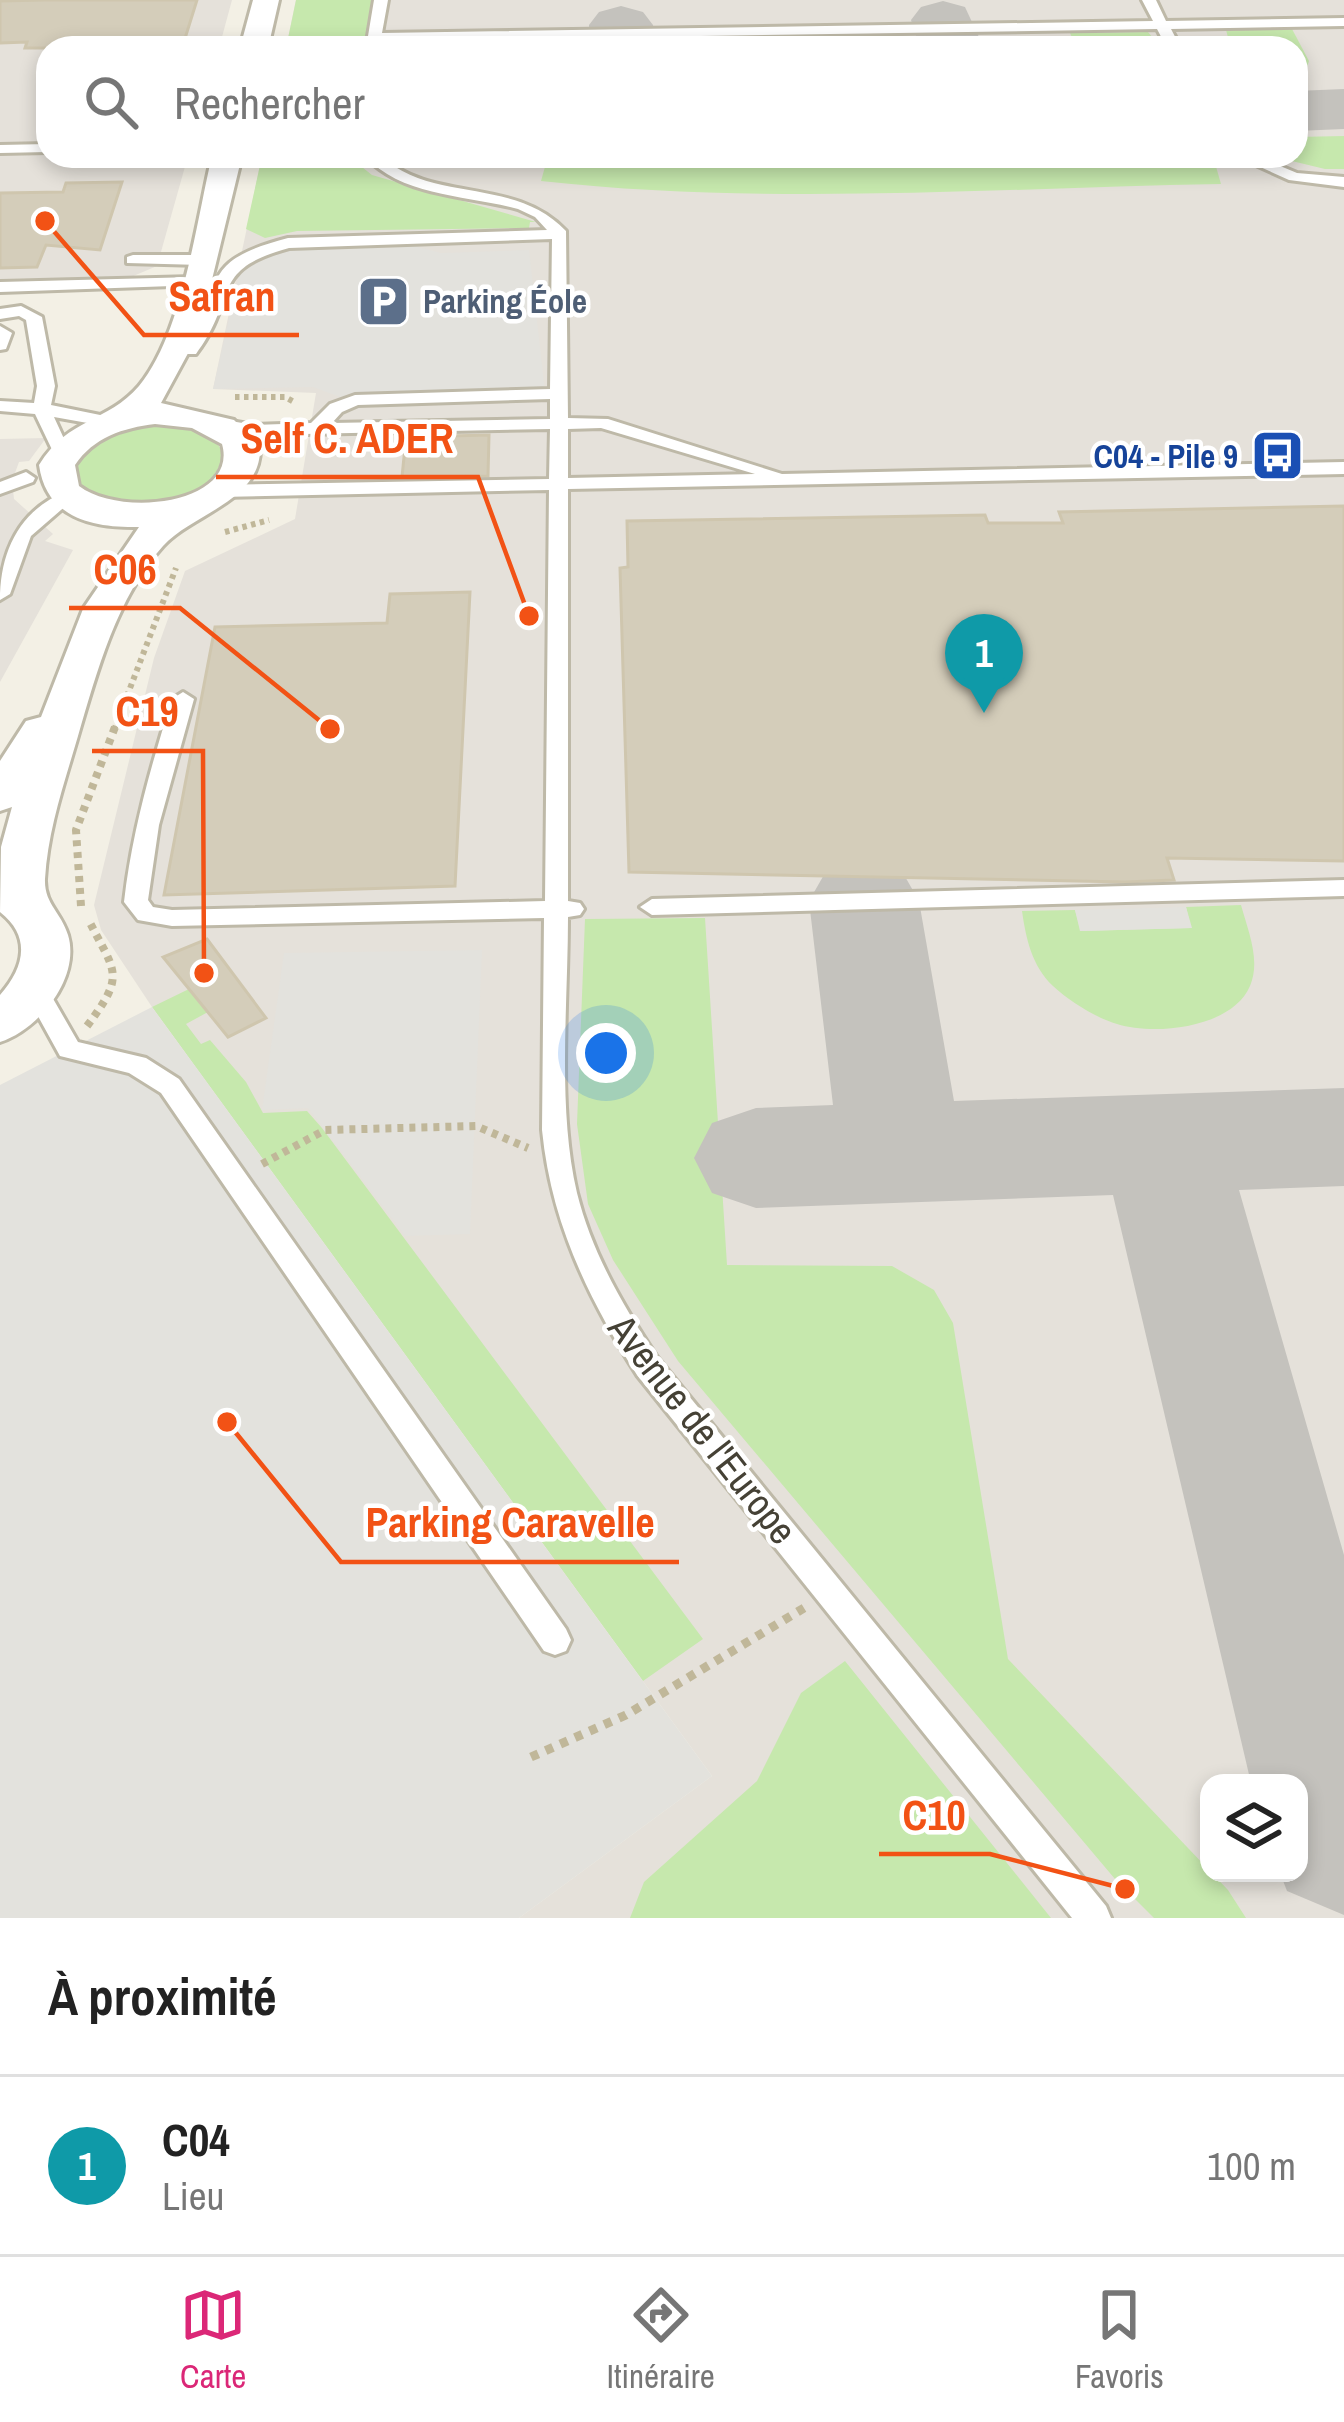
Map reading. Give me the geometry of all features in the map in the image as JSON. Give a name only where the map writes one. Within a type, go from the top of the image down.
[{"type":"street","points":[[257,36],[266,0]]},
{"type":"street","points":[[114,421],[148,397],[162,379],[198,271],[224,168]]},
{"type":"street","points":[[71,500],[92,510],[135,516],[182,508],[219,491],[242,462],[242,448],[193,397],[190,350],[198,271]]},
{"type":"street","points":[[107,597],[107,560],[56,476],[62,454],[90,430],[114,421],[155,413],[214,422]]},
{"type":"street","points":[[0,1023],[34,989],[46,964],[47,939],[38,918],[10,896],[82,666],[107,597],[140,549],[182,508]]},
{"type":"street","points":[[0,796],[82,666]]},
{"type":"lane","points":[[375,36],[381,0]]},
{"type":"lane","points":[[1149,0],[1168,36]]},
{"type":"lane","points":[[690,36],[1344,22]]},
{"type":"lane","points":[[0,149],[36,148]]},
{"type":"lane","points":[[387,168],[423,183],[539,213],[560,235]]},
{"type":"lane","points":[[1272,168],[1294,177],[1344,182]]},
{"type":"lane","points":[[190,350],[203,335],[225,271],[234,259],[255,250],[288,243],[560,235]]},
{"type":"lane","name":"Avenue de l'Europe","points":[[560,235],[555,486],[563,909],[556,1160],[578,1245],[647,1366],[1094,1918]]},
{"type":"lane","points":[[133,260],[198,271]]},
{"type":"lane","points":[[0,287],[198,271]]},
{"type":"lane","points":[[0,314],[21,310],[34,316],[46,386],[42,410],[62,454]]},
{"type":"lane","points":[[0,331],[0,345]]},
{"type":"lane","points":[[316,428],[335,408],[355,400],[555,394]]},
{"type":"lane","points":[[0,406],[114,421]]},
{"type":"lane","points":[[214,422],[254,430],[612,424],[761,472],[813,482]]},
{"type":"lane","points":[[219,491],[1344,468]]},
{"type":"lane","points":[[0,488],[26,478]]},
{"type":"lane","points":[[0,594],[22,534],[71,500]]},
{"type":"lane","points":[[183,699],[160,773],[137,884],[139,910],[172,918],[563,909]]},
{"type":"lane","points":[[652,907],[1344,888]]},
{"type":"lane","points":[[34,989],[69,1049],[158,1072],[170,1086],[555,1640]]},
{"type":"path","points":[[235,1178],[326,1130],[476,1126],[556,1160]]},
{"type":"path","points":[[531,1756],[626,1715],[831,1592]]},
{"type":"shaded area","points":[[0,0],[232,0],[222,36],[36,36],[36,168],[185,168],[157,266],[131,277],[0,279]]},
{"type":"shaded area","points":[[296,0],[1344,0],[1344,1918],[519,1918],[712,1776],[152,1007],[101,930],[94,905],[154,658],[185,571],[295,519],[316,393],[213,389],[259,168],[1308,168],[1308,36],[288,36]]},
{"type":"shaded area","name":"Parking Éole","points":[[410,245],[441,253],[529,250],[546,401],[362,405],[313,387],[213,389],[241,266],[261,255],[304,247]]},
{"type":"shaded area","points":[[46,438],[29,461],[19,462],[12,481],[14,499],[53,534],[45,541],[73,550],[0,682],[0,439]]},
{"type":"shaded area","points":[[1186,907],[1192,928],[1080,931],[1075,910]]},
{"type":"shaded area","points":[[482,950],[470,1234],[405,1236],[308,1108],[262,1110],[284,953]]},
{"type":"shaded area","points":[[152,1007],[712,1776],[519,1918],[0,1918],[0,1085]]},
{"type":"green space","points":[[296,0],[372,0],[367,36],[288,36]]},
{"type":"green space","points":[[1292,29],[1296,36],[1228,36],[1226,30]]},
{"type":"green space","points":[[1148,32],[1151,36],[1071,36]]},
{"type":"green space","points":[[856,34],[856,36],[793,36]]},
{"type":"green space","points":[[1344,136],[1344,169],[1308,165],[1308,137]]},
{"type":"green space","points":[[259,168],[363,168],[372,175],[536,222],[530,222],[529,228],[297,231],[265,238],[246,229]]},
{"type":"green space","points":[[545,168],[1216,168],[1221,184],[795,194],[541,181]]},
{"type":"green space","points":[[152,423],[194,428],[218,444],[223,454],[202,487],[183,497],[138,503],[96,494],[80,484],[75,465],[89,447],[108,435]]},
{"type":"green space","points":[[1241,905],[1254,966],[1241,1000],[1210,1020],[1151,1029],[1100,1018],[1053,986],[1031,952],[1022,911],[1075,910],[1081,931],[1191,928],[1186,907]]},
{"type":"green space","points":[[705,918],[727,1265],[892,1266],[934,1290],[953,1323],[1008,1659],[1200,1861],[1200,1882],[1220,1882],[1246,1918],[1154,1918],[1115,1879],[678,1361],[613,1260],[588,1204],[577,1124],[585,919]]},
{"type":"green space","points":[[189,989],[208,1012],[186,1024],[201,1044],[210,1040],[246,1082],[263,1113],[307,1111],[322,1128],[703,1639],[643,1681],[152,1007]]},
{"type":"green space","points":[[845,1661],[1051,1918],[630,1918],[644,1882],[757,1781],[801,1693]]},
{"type":"building","points":[[197,0],[186,36],[36,36],[36,48],[25,48],[27,42],[0,43],[0,1]]},
{"type":"building","points":[[122,182],[100,250],[46,245],[37,267],[0,268],[0,193],[63,192],[66,183]]},
{"type":"building","points":[[489,435],[488,476],[402,477],[406,437]]},
{"type":"building","points":[[1344,506],[1344,861],[1167,858],[1174,880],[1125,882],[629,872],[620,568],[628,567],[627,521],[985,515],[988,523],[1063,523],[1059,512]]},
{"type":"building","points":[[470,592],[455,886],[164,895],[215,627],[387,623],[390,594]]},
{"type":"building","points":[[207,939],[266,1018],[228,1037],[163,957]]},
{"type":"taxiway","points":[[943,20],[948,36]]},
{"type":"taxiway","points":[[621,25],[621,36]]},
{"type":"taxiway","points":[[1308,110],[1344,109]]},
{"type":"taxiway","points":[[864,901],[901,1152]]},
{"type":"taxiway","points":[[1163,1143],[1344,1137]]},
{"type":"taxiway","points":[[756,1158],[1163,1143]]},
{"type":"taxiway","points":[[1163,1143],[1344,1834]]},
{"type":"place","name":"Safran","points":[[45,221]]},
{"type":"place","name":"Parking Éole","points":[[384,301]]},
{"type":"place","name":"C04 - Pile 9","points":[[1277,456]]},
{"type":"place","name":"Self C. ADER","points":[[529,616]]},
{"type":"place","name":"C04","points":[[984,713]]},
{"type":"place","name":"C06","points":[[330,729]]},
{"type":"place","name":"C19","points":[[204,973]]},
{"type":"place","name":"Parking Caravelle","points":[[227,1422]]},
{"type":"place","name":"C10","points":[[1125,1889]]}]
